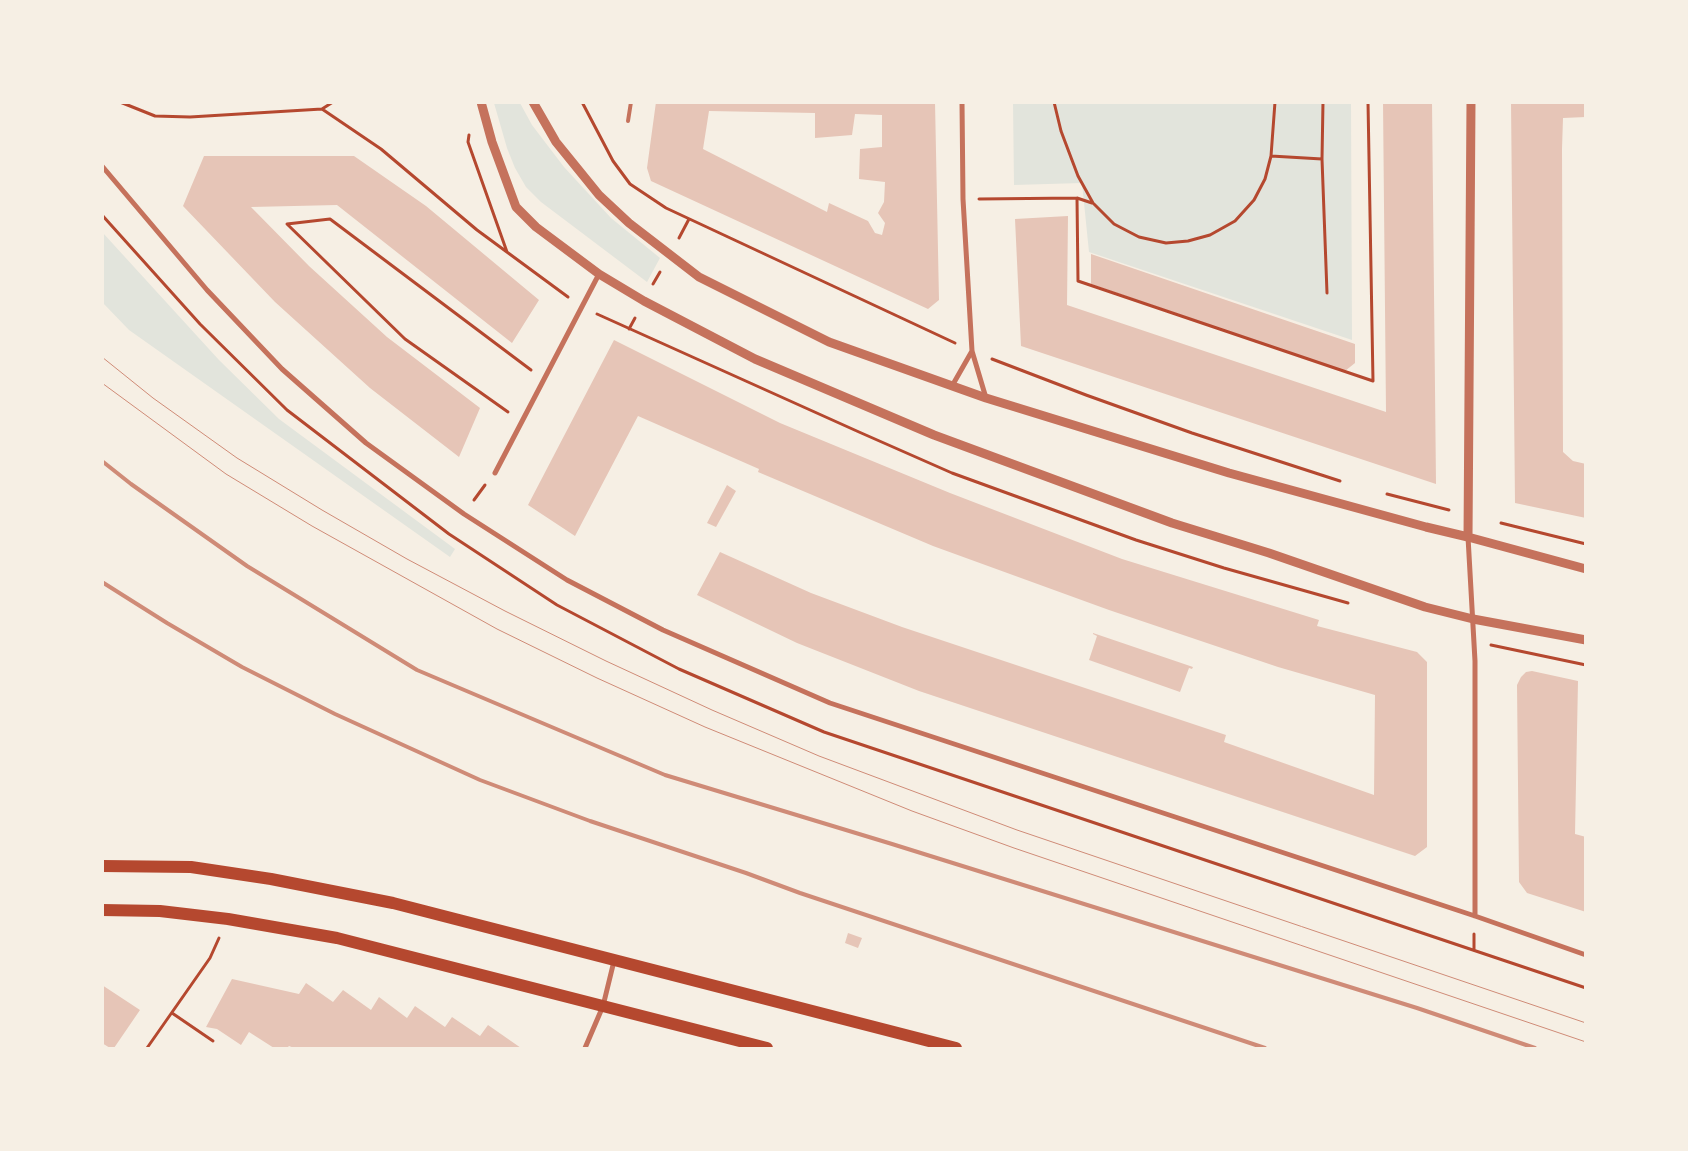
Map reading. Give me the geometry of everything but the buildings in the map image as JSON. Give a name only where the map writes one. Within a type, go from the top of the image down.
[{"type":"main road","points":[[102,866],[191,867],[271,879],[393,903],[956,1048]]},
{"type":"main road","points":[[102,910],[160,911],[228,919],[337,938],[767,1048]]},
{"type":"street","points":[[481,102],[492,142],[516,207],[536,227],[599,274],[644,301],[755,359],[934,435],[1172,523],[1269,553],[1425,607],[1473,619],[1586,640]]},
{"type":"street","points":[[532,102],[556,142],[599,195],[629,223],[699,277],[829,342],[986,398],[1229,473],[1416,525],[1586,569]]},
{"type":"street","points":[[962,102],[963,199],[972,351],[986,398]]},
{"type":"street","points":[[1471,102],[1468,537],[1475,661],[1475,916]]},
{"type":"street","points":[[102,166],[207,290],[282,369],[366,443],[464,514],[567,580],[655,625],[830,703],[1475,916],[1586,955]]},
{"type":"street","points":[[495,473],[599,274]]},
{"type":"street","points":[[952,386],[972,351]]},
{"type":"street","points":[[585,1048],[603,1006],[614,961]]},
{"type":"lane","points":[[628,121],[631,102]]},
{"type":"path","points":[[120,102],[154,116],[322,109],[334,102]]},
{"type":"path","points":[[582,102],[613,161],[630,184],[666,208],[972,351],[1192,433],[1342,482]]},
{"type":"path","points":[[1054,102],[1061,131],[1078,176],[1093,203],[1114,224],[1139,237],[1166,243],[1188,242],[1210,235],[1235,221],[1254,200],[1265,179],[1271,156],[1275,102]]},
{"type":"path","points":[[1323,102],[1322,159],[1327,293]]},
{"type":"path","points":[[1078,198],[1078,281],[1373,381],[1368,102]]},
{"type":"path","points":[[1271,156],[1322,159]]},
{"type":"path","points":[[963,199],[1078,198],[1093,203]]},
{"type":"path","points":[[522,421],[406,339],[287,224],[330,219],[543,380]]},
{"type":"path","points":[[644,301],[670,255]]},
{"type":"path","points":[[464,514],[495,473]]},
{"type":"path","points":[[1380,492],[1586,544]]},
{"type":"path","points":[[147,1048],[210,958],[228,919]]},
{"type":"path","points":[[172,1013],[214,1041]]},
{"type":"shaded area","points":[[494,103],[520,103],[532,125],[564,167],[611,218],[660,258],[647,282],[541,202],[526,187],[515,168],[507,148]]},
{"type":"shaded area","points":[[1013,103],[1351,103],[1352,340],[1089,252],[1082,183],[1014,185]]},
{"type":"shaded area","points":[[103,233],[219,360],[279,419],[455,549],[450,557],[129,330],[103,303]]},
{"type":"tram line","points":[[102,357],[153,398],[237,458],[322,510],[407,559],[505,611],[606,661],[712,710],[819,756],[1017,830],[1586,1023]]},
{"type":"tram line","points":[[102,383],[226,474],[312,526],[497,629],[597,678],[705,727],[912,811],[1014,848],[1586,1042]]},
{"type":"railway","points":[[102,461],[131,484],[247,566],[417,670],[665,775],[1417,1008],[1535,1048]]},
{"type":"railway","points":[[102,582],[242,667],[335,714],[480,780],[590,821],[800,893],[1265,1048]]}]
